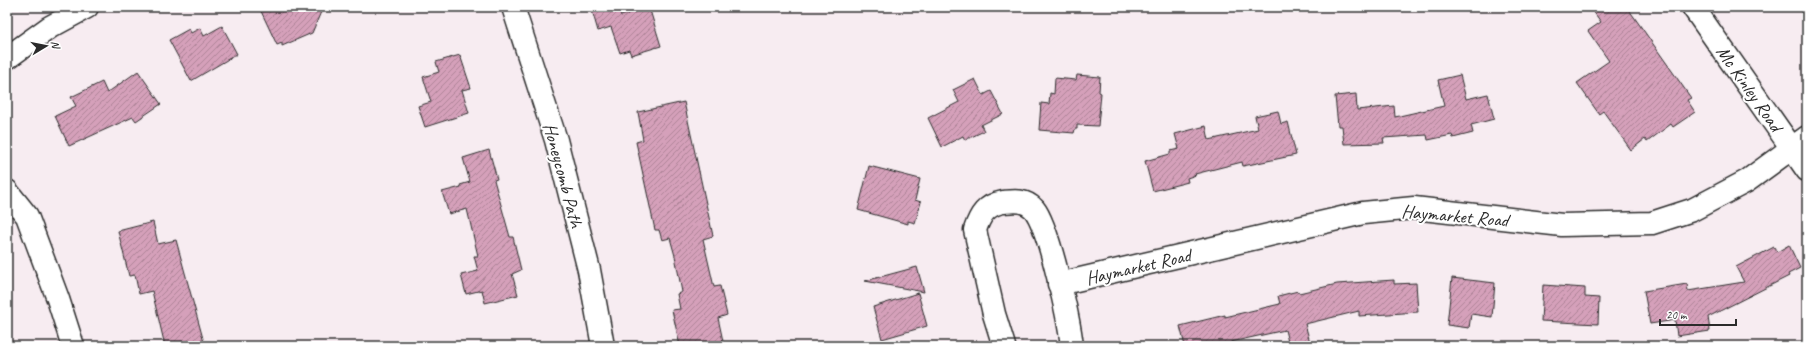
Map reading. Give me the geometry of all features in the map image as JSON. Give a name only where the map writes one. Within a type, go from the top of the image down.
[{"type":"street","points":[[7,58],[50,28],[87,7]]},
{"type":"street","name":"Honeycomb Path","points":[[513,7],[556,140],[589,270],[603,346]]},
{"type":"street","name":"Mc Kinley Road","points":[[1693,7],[1799,142],[1807,170]]},
{"type":"street","name":"Haymarket Road","points":[[1059,284],[1363,213],[1414,208],[1562,225],[1652,222],[1692,210],[1747,181],[1799,142]]},
{"type":"street","points":[[7,191],[27,216],[58,299],[73,346]]},
{"type":"street","name":"Haymarket Road","points":[[1004,346],[994,314],[975,230],[979,217],[987,208],[996,203],[1018,200],[1033,208],[1043,226],[1059,284],[1072,346]]},
{"type":"building","points":[[259,7],[323,7],[312,33],[282,46],[282,43],[277,45]]},
{"type":"building","points":[[591,7],[618,7],[621,16],[649,7],[661,46],[631,55],[629,50],[620,53],[611,27],[598,31]]},
{"type":"building","points":[[1590,7],[1627,7],[1691,98],[1687,100],[1695,112],[1673,127],[1671,124],[1647,142],[1645,139],[1631,150],[1603,111],[1599,114],[1577,83],[1609,61],[1588,31],[1601,22]]},
{"type":"building","points":[[222,26],[237,54],[191,81],[169,40],[189,29],[191,33],[200,28],[204,36]]},
{"type":"building","points":[[460,55],[471,88],[462,90],[469,113],[425,127],[418,106],[431,102],[423,77],[439,72],[436,62]]},
{"type":"building","points":[[138,71],[161,104],[136,121],[133,117],[69,146],[55,116],[76,106],[71,97],[102,82],[107,93]]},
{"type":"building","points":[[1077,75],[1100,77],[1099,92],[1101,93],[1098,126],[1077,125],[1077,129],[1075,129],[1074,133],[1039,130],[1041,103],[1049,104],[1050,93],[1054,94],[1055,78],[1076,80]]},
{"type":"building","points":[[1460,75],[1466,99],[1488,94],[1494,119],[1471,125],[1473,133],[1453,138],[1452,135],[1428,140],[1427,135],[1383,138],[1384,143],[1344,144],[1342,126],[1338,126],[1335,96],[1356,94],[1357,110],[1394,106],[1395,117],[1444,106],[1438,80]]},
{"type":"building","points":[[975,79],[983,95],[991,91],[1003,114],[981,125],[984,131],[965,140],[963,136],[942,147],[928,118],[959,102],[953,90]]},
{"type":"building","points":[[684,102],[713,236],[703,239],[714,287],[720,286],[727,315],[718,318],[723,341],[700,346],[680,346],[672,310],[680,309],[677,294],[682,292],[675,256],[670,238],[662,240],[659,230],[655,230],[636,142],[643,140],[638,112]]},
{"type":"building","points":[[1278,111],[1281,124],[1288,122],[1296,155],[1243,166],[1242,162],[1195,174],[1196,175],[1187,178],[1188,182],[1153,191],[1145,161],[1170,154],[1170,151],[1179,149],[1175,134],[1206,126],[1209,140],[1258,129],[1255,116]]},
{"type":"building","points":[[489,150],[497,179],[494,180],[510,237],[513,237],[521,270],[512,274],[518,295],[485,303],[482,290],[466,294],[461,275],[478,271],[474,256],[478,256],[467,209],[449,214],[442,192],[461,187],[460,185],[470,182],[463,158]]},
{"type":"building","points":[[869,166],[920,179],[915,200],[921,202],[915,223],[908,221],[908,224],[858,210]]},
{"type":"building","points":[[153,222],[158,244],[176,240],[205,346],[165,346],[152,291],[139,294],[135,275],[129,276],[118,231]]},
{"type":"building","points":[[1789,245],[1800,268],[1788,274],[1789,276],[1708,317],[1710,331],[1677,336],[1675,320],[1650,324],[1644,291],[1687,284],[1688,291],[1744,282],[1736,267],[1774,247],[1777,252]]},
{"type":"building","points":[[917,267],[924,292],[865,281]]},
{"type":"building","points":[[1452,278],[1495,283],[1492,317],[1471,314],[1469,328],[1447,325]]},
{"type":"building","points":[[1394,280],[1394,284],[1416,283],[1418,312],[1359,316],[1359,311],[1305,324],[1311,346],[1289,346],[1285,330],[1231,342],[1232,346],[1185,346],[1180,326],[1280,304],[1278,296],[1298,291],[1299,293],[1337,284]]},
{"type":"building","points":[[1543,285],[1585,288],[1585,297],[1599,298],[1598,324],[1541,321]]},
{"type":"building","points":[[918,293],[927,326],[882,339],[873,307]]}]
